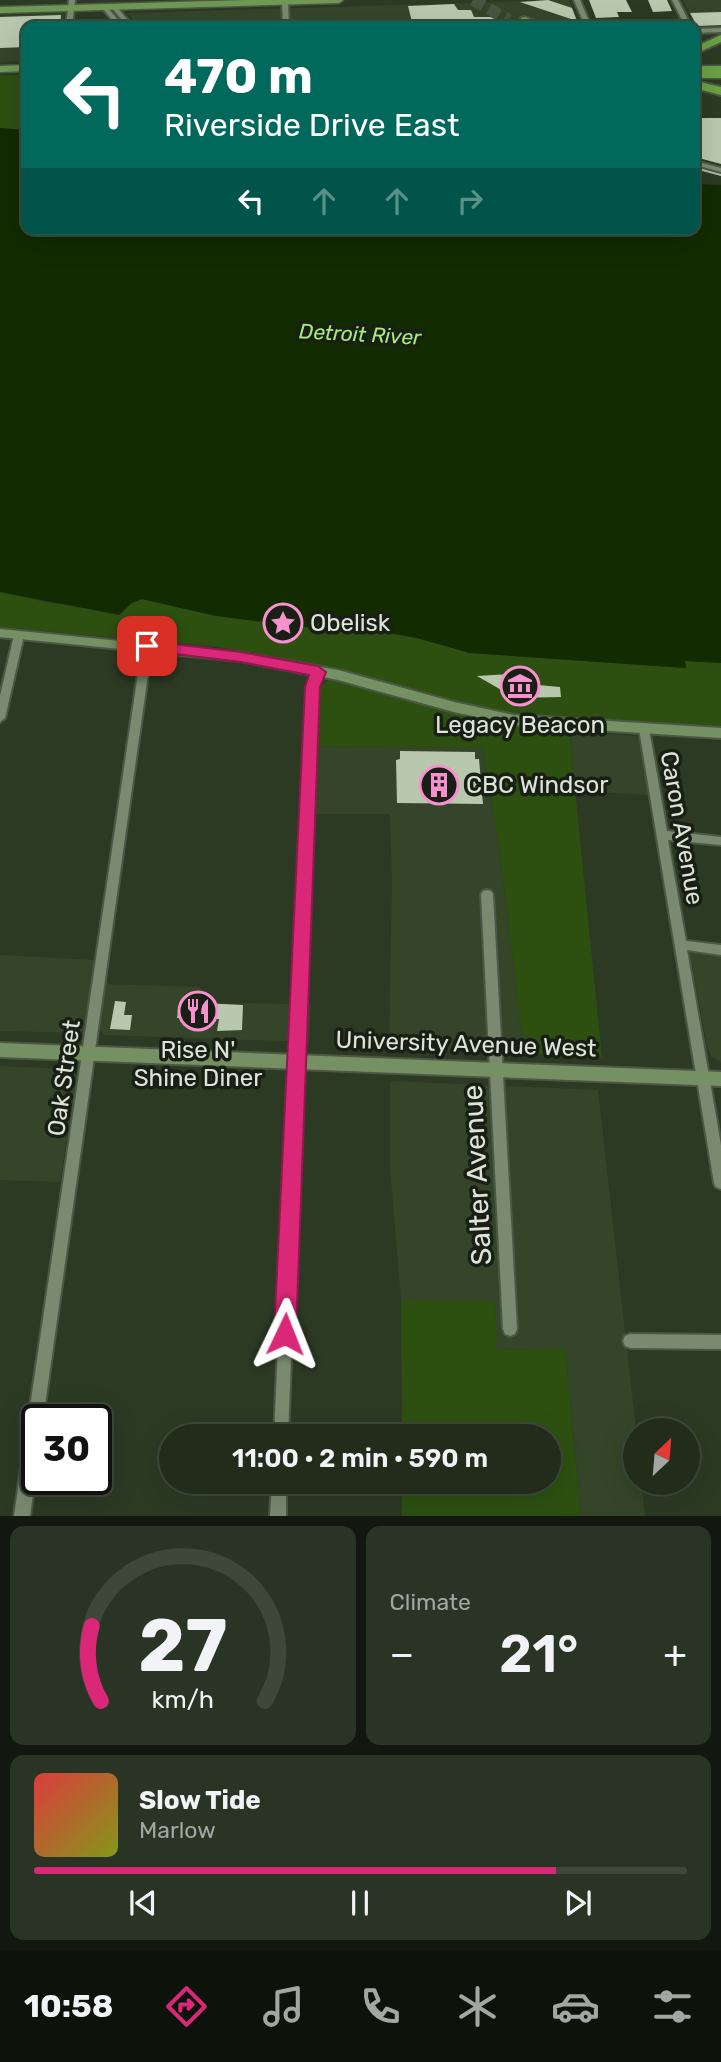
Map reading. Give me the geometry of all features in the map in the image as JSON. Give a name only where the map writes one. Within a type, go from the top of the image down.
[{"type":"highway","points":[[509,20],[514,21]]},
{"type":"highway","points":[[700,48],[721,38]]},
{"type":"highway","points":[[700,72],[721,72]]},
{"type":"highway","points":[[700,73],[721,79]]},
{"type":"highway","points":[[700,83],[721,84]]},
{"type":"highway","points":[[700,85],[721,93]]},
{"type":"highway","points":[[700,93],[721,93]]},
{"type":"main road","points":[[0,10],[71,4],[108,7],[339,0]]},
{"type":"main road","points":[[0,69],[21,68]]},
{"type":"main road","points":[[0,633],[241,657],[318,672],[472,712],[514,720],[721,733]]},
{"type":"main road","name":"University Avenue West","points":[[0,1050],[713,1079]]},
{"type":"street","points":[[578,0],[585,21]]},
{"type":"street","points":[[675,0],[686,21]]},
{"type":"street","points":[[285,1],[286,21]]},
{"type":"street","points":[[108,7],[117,21]]},
{"type":"street","points":[[108,7],[124,21]]},
{"type":"street","points":[[700,31],[721,30]]},
{"type":"street","points":[[700,164],[721,170]]},
{"type":"street","points":[[0,718],[19,635]]},
{"type":"street","name":"Oak Street","points":[[22,1516],[147,646]]},
{"type":"street","points":[[282,1424],[312,687],[318,672]]},
{"type":"street","name":"Caron Avenue","points":[[644,729],[681,946],[713,1079],[721,1183]]},
{"type":"street","points":[[662,835],[721,841]]},
{"type":"street","name":"Salter Avenue","points":[[487,894],[510,1328]]},
{"type":"street","points":[[681,946],[721,950]]},
{"type":"street","points":[[630,1341],[721,1342]]},
{"type":"street","points":[[278,1516],[279,1494]]},
{"type":"shaded area","points":[[569,0],[577,21],[134,21],[127,13]]},
{"type":"shaded area","points":[[683,0],[721,0],[721,27],[700,28],[700,21],[694,21]]},
{"type":"shaded area","points":[[64,13],[63,21],[21,21],[21,61],[0,62],[0,16]]},
{"type":"shaded area","points":[[0,75],[21,75],[21,130],[0,128]]},
{"type":"shaded area","points":[[0,592],[55,604],[130,604],[142,599],[216,616],[314,628],[323,618],[341,621],[341,625],[417,638],[470,653],[686,668],[684,661],[721,663],[721,727],[567,720],[511,713],[462,703],[345,671],[219,647],[0,627]]},
{"type":"shaded area","points":[[333,680],[479,717],[569,731],[602,1057],[524,1054],[500,854],[483,748],[316,746],[319,688],[327,681]]},
{"type":"shaded area","points":[[569,731],[635,736],[639,741],[649,795],[575,791]]},
{"type":"shaded area","points":[[316,746],[483,748],[500,854],[524,1054],[389,1046],[392,882],[390,814],[314,814]]},
{"type":"shaded area","points":[[689,950],[721,953],[721,1062],[712,1057],[708,1050]]},
{"type":"shaded area","points":[[0,955],[94,960],[84,1033],[0,1031]]},
{"type":"shaded area","points":[[103,984],[201,987],[200,1003],[311,1004],[309,1042],[105,1035],[97,1026]]},
{"type":"shaded area","points":[[0,1066],[70,1069],[77,1076],[60,1182],[0,1180]]},
{"type":"shaded area","points":[[390,1081],[598,1090],[635,1418],[623,1418],[623,1495],[643,1495],[645,1516],[581,1516],[565,1348],[496,1350],[495,1301],[401,1300],[390,1168]]},
{"type":"shaded area","points":[[401,1300],[495,1301],[497,1350],[565,1348],[581,1516],[402,1516],[402,1494],[561,1494],[561,1424],[402,1424]]},
{"type":"water","name":"Detroit River","points":[[0,128],[21,130],[21,235],[700,235],[700,184],[721,185],[721,663],[685,661],[686,668],[470,653],[417,638],[340,624],[341,621],[323,618],[314,628],[216,616],[142,599],[132,603],[119,615],[0,592]]},
{"type":"building","points":[[548,0],[572,8],[577,21],[520,2]]},
{"type":"building","points":[[589,0],[626,0],[632,12],[617,12],[619,17],[596,18]]},
{"type":"building","points":[[648,0],[667,0],[672,11],[653,12]]},
{"type":"building","points":[[454,4],[458,10],[471,10],[474,17],[490,17],[499,21],[412,21],[408,6]]},
{"type":"building","points":[[721,12],[721,25],[700,26],[700,21],[694,21],[690,13]]},
{"type":"building","points":[[61,15],[60,21],[21,21],[21,47],[0,48],[0,17]]},
{"type":"building","points":[[700,118],[721,118],[721,164],[700,158]]},
{"type":"building","name":"Legacy Beacon","points":[[510,674],[517,683],[560,687],[561,697],[515,698],[477,676]]},
{"type":"building","name":"CBC Windsor","points":[[400,751],[475,752],[475,759],[479,759],[483,804],[397,803],[396,760],[400,759]]},
{"type":"building","points":[[115,1001],[126,1002],[124,1015],[132,1015],[130,1030],[110,1029]]},
{"type":"building","points":[[180,1002],[243,1005],[242,1030],[217,1031],[219,1019],[177,1018]]},
{"type":"tunnel","points":[[473,0],[509,20]]},
{"type":"tram line","points":[[700,77],[721,77]]},
{"type":"tram line","points":[[700,169],[721,175]]},
{"type":"place","name":"Obelisk","points":[[283,623]]},
{"type":"place","name":"Legacy Beacon","points":[[520,686]]},
{"type":"place","name":"CBC Windsor","points":[[439,785]]},
{"type":"place","name":"Rise N' Shine Diner","points":[[198,1011]]},
{"type":"route","points":[[147,646],[241,657],[318,672],[312,687],[285,1334]]}]
